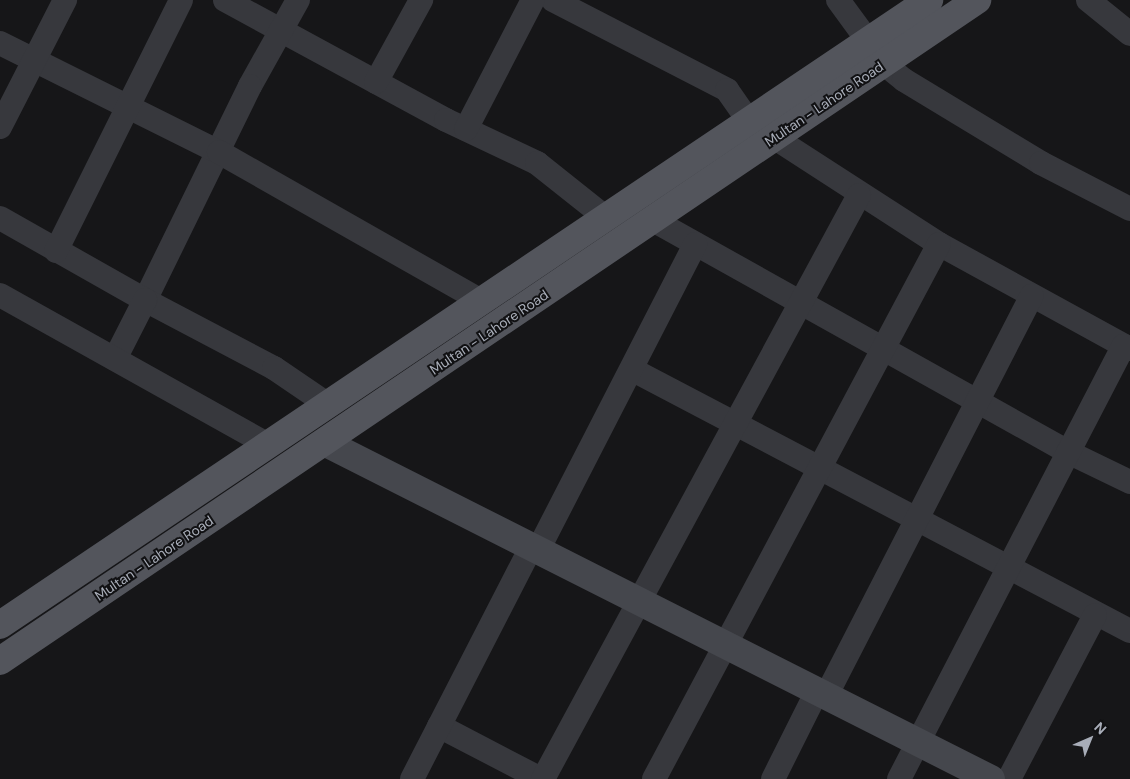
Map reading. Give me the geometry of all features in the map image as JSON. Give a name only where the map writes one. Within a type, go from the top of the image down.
[{"type":"main road","name":"Multan - Lahore Road","points":[[0,625],[930,0]]},
{"type":"main road","name":"Multan - Lahore Road","points":[[0,660],[326,443],[977,0]]},
{"type":"main road","points":[[127,538],[144,565]]},
{"type":"street","points":[[0,128],[65,0]]},
{"type":"street","points":[[56,251],[181,0]]},
{"type":"street","points":[[225,0],[376,82],[466,129],[537,163],[605,217]]},
{"type":"street","points":[[115,359],[298,0]]},
{"type":"street","points":[[376,82],[421,0]]},
{"type":"street","points":[[466,129],[533,0]]},
{"type":"street","points":[[553,0],[727,90],[749,121]]},
{"type":"street","points":[[838,0],[868,41]]},
{"type":"street","points":[[1088,0],[1130,34]]},
{"type":"street","points":[[0,43],[219,152],[481,300]]},
{"type":"street","points":[[883,63],[904,80],[1041,163],[1130,209]]},
{"type":"street","points":[[775,138],[859,195],[939,244],[1127,347],[1068,452],[899,779]]},
{"type":"street","points":[[439,726],[542,779],[637,600],[859,195]]},
{"type":"street","points":[[0,218],[145,300],[274,368],[327,404]]},
{"type":"street","points":[[654,220],[882,350],[1068,452],[1130,482]]},
{"type":"street","points":[[412,779],[534,548],[633,370],[695,244]]},
{"type":"street","points":[[654,779],[939,244]]},
{"type":"street","points":[[0,295],[267,444]]},
{"type":"street","points":[[773,779],[822,694],[918,517],[1032,296]]},
{"type":"street","points":[[633,370],[820,465],[1094,615],[1130,631]]},
{"type":"street","points":[[326,443],[991,779]]},
{"type":"street","points":[[1009,779],[1094,615]]}]
